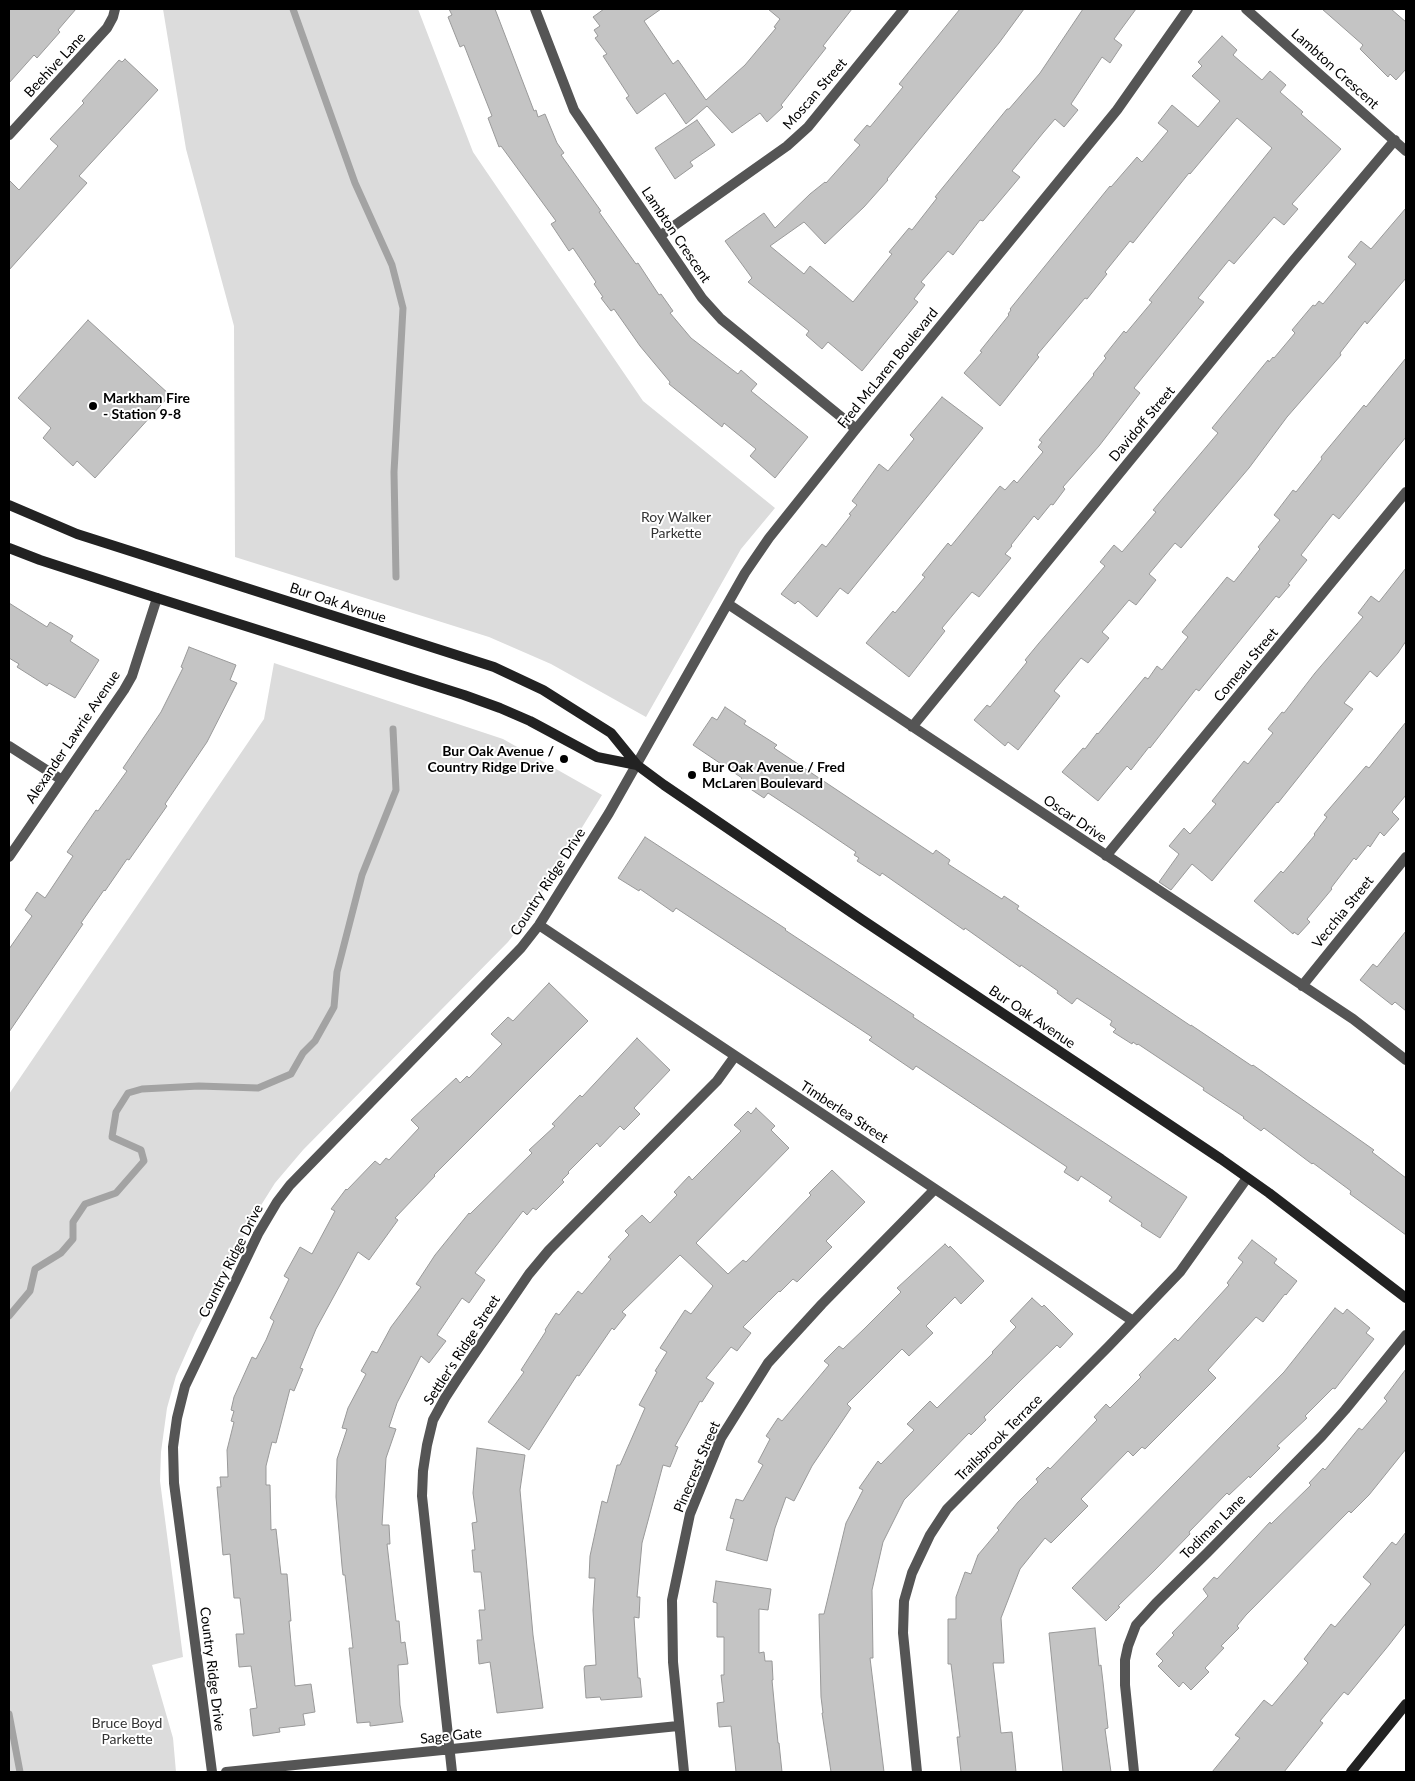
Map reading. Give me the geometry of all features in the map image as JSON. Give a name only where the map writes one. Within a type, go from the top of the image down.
[{"type":"street","name":"Beehive Lane","points":[[9,135],[107,28],[115,9]]},
{"type":"street","name":"Lambton Crescent","points":[[535,9],[574,110],[661,235],[702,298],[721,319],[856,429]]},
{"type":"street","name":"Moscan Street","points":[[661,235],[787,146],[808,127],[903,9]]},
{"type":"street","name":"Fred McLaren Boulevard","points":[[637,765],[745,573],[769,538],[1117,110],[1188,9]]},
{"type":"street","name":"Lambton Crescent","points":[[1246,9],[1406,151]]},
{"type":"street","name":"Davidoff Street","points":[[912,726],[1293,261],[1395,140]]},
{"type":"street","name":"Comeau Street","points":[[1106,856],[1406,492]]},
{"type":"street","name":"Bur Oak Avenue","points":[[9,505],[77,534],[494,667],[543,690],[611,733],[637,765],[672,791],[1247,1178],[1406,1298]]},
{"type":"street","name":"Bur Oak Avenue","points":[[9,548],[157,598],[482,701],[530,721],[597,757],[637,765]]},
{"type":"street","name":"Alexander Lawrie Avenue","points":[[9,857],[132,676],[157,598]]},
{"type":"street","name":"Oscar Drive","points":[[728,604],[1353,1019],[1406,1060]]},
{"type":"street","points":[[9,746],[62,780]]},
{"type":"street","name":"Country Ridge Drive","points":[[212,1772],[174,1483],[173,1447],[185,1386],[258,1234],[277,1202],[290,1185],[521,948],[539,925],[610,813],[637,765]]},
{"type":"street","name":"Vecchia Street","points":[[1302,986],[1406,856]]},
{"type":"street","name":"Timberlea Street","points":[[539,925],[1133,1321]]},
{"type":"street","name":"Settler's Ridge Street","points":[[452,1772],[422,1496],[423,1472],[433,1420],[444,1398],[529,1274],[549,1250],[717,1081],[735,1056]]},
{"type":"street","name":"Trailsbrook Terrace","points":[[917,1772],[903,1632],[904,1601],[912,1573],[930,1535],[947,1509],[1180,1272],[1247,1178]]},
{"type":"street","name":"Pinecrest Street","points":[[684,1772],[673,1662],[672,1600],[690,1514],[721,1438],[768,1364],[822,1304],[935,1188]]},
{"type":"street","name":"Todiman Lane","points":[[1134,1772],[1125,1686],[1125,1660],[1136,1625],[1322,1436],[1406,1335]]},
{"type":"street","points":[[1351,1772],[1406,1704]]},
{"type":"street","name":"Sage Gate","points":[[226,1772],[678,1726]]},
{"type":"green space","name":"Roy Walker Parkette","points":[[163,9],[418,9],[473,152],[643,401],[775,508],[741,549],[646,717],[551,664],[489,637],[235,557],[234,326],[186,149]]},
{"type":"green space","name":"Bruce Boyd Parkette","points":[[274,663],[503,739],[602,795],[525,920],[508,942],[303,1150],[275,1183],[253,1218],[195,1333],[176,1376],[167,1408],[161,1452],[160,1481],[183,1657],[152,1665],[173,1738],[176,1772],[9,1772],[9,1094],[264,719]]},
{"type":"building","points":[[9,9],[76,9],[58,30],[60,32],[37,58],[34,55],[9,83]]},
{"type":"building","points":[[449,9],[495,9],[534,111],[536,110],[538,117],[545,114],[557,143],[564,153],[561,155],[636,264],[638,263],[659,295],[661,294],[673,311],[670,313],[691,338],[738,374],[741,370],[757,384],[751,391],[808,437],[775,478],[750,456],[756,449],[724,423],[722,427],[669,384],[670,382],[640,346],[614,309],[611,311],[601,298],[603,297],[594,284],[596,282],[573,248],[569,251],[551,224],[556,221],[501,146],[499,147],[488,118],[492,116],[464,45],[460,47],[448,17],[452,15]]},
{"type":"building","points":[[604,9],[661,9],[644,21],[673,64],[678,60],[706,100],[745,65],[776,28],[774,27],[780,19],[768,9],[852,9],[823,46],[826,48],[781,105],[783,107],[767,122],[760,113],[732,133],[707,106],[686,124],[665,93],[637,114],[626,98],[629,96],[603,56],[607,54],[595,38],[598,36],[594,30],[600,26],[593,17]]},
{"type":"building","points":[[960,9],[1024,9],[999,43],[888,180],[864,207],[825,244],[804,222],[770,246],[804,274],[810,266],[853,302],[892,254],[889,252],[909,228],[912,230],[937,198],[935,197],[1007,109],[1040,73],[1083,9],[1136,9],[1114,39],[1122,45],[1110,63],[1102,57],[1071,104],[1078,110],[1064,127],[1055,119],[1043,133],[1012,171],[1020,177],[983,221],[980,220],[953,255],[948,251],[921,282],[925,285],[914,299],[918,302],[862,371],[828,342],[822,349],[806,335],[809,331],[748,282],[752,278],[725,241],[764,213],[775,228],[810,194],[826,183],[860,145],[854,140],[867,125],[870,127],[903,87],[899,84]]},
{"type":"building","points":[[1322,9],[1391,9],[1406,22],[1406,69],[1396,80],[1390,74],[1388,77],[1360,49],[1363,45]]},
{"type":"building","points":[[1222,36],[1237,50],[1233,55],[1262,80],[1270,71],[1286,85],[1280,92],[1303,112],[1301,114],[1341,149],[1292,204],[1298,209],[1284,225],[1274,217],[1234,264],[1229,260],[1198,298],[1204,302],[1134,388],[1140,393],[1099,446],[1063,487],[1065,489],[1053,505],[1051,504],[1038,520],[1034,516],[1011,545],[1005,554],[1011,558],[979,597],[972,592],[942,628],[945,631],[909,677],[866,643],[893,611],[895,613],[925,577],[922,575],[948,543],[951,546],[1000,486],[1005,490],[1014,480],[1017,483],[1043,452],[1038,447],[1042,442],[1039,440],[1094,375],[1106,358],[1104,356],[1124,331],[1126,333],[1152,302],[1149,300],[1272,148],[1237,118],[1189,173],[1133,243],[1130,241],[1105,272],[1107,274],[1087,299],[1085,298],[1037,355],[1039,357],[1000,406],[964,373],[1009,315],[1010,309],[1110,186],[1137,157],[1142,162],[1168,131],[1158,123],[1172,105],[1198,127],[1220,101],[1192,76],[1202,66],[1198,62]]},
{"type":"building","points":[[125,59],[158,90],[79,176],[87,183],[9,270],[9,180],[19,190],[58,146],[50,139],[84,103],[82,101],[119,60],[122,62]]},
{"type":"building","points":[[697,120],[715,145],[690,162],[693,166],[675,179],[655,148]]},
{"type":"building","points":[[1406,208],[1406,278],[1367,324],[1365,321],[1340,353],[1341,355],[1287,417],[1249,468],[1181,548],[1175,543],[1149,574],[1156,580],[1136,605],[1129,600],[1102,632],[1109,638],[1088,663],[1081,658],[1054,691],[1060,696],[1018,750],[1008,742],[1005,746],[974,720],[987,705],[990,707],[1027,662],[1025,660],[1105,566],[1100,562],[1114,545],[1122,552],[1156,512],[1153,510],[1218,433],[1212,428],[1268,360],[1269,362],[1274,358],[1295,333],[1292,330],[1313,305],[1315,306],[1319,301],[1323,304],[1356,264],[1348,257],[1361,241],[1371,249]]},
{"type":"building","name":"Markham Fire - Station 9-8","points":[[88,320],[170,395],[95,478],[77,461],[73,466],[43,438],[51,428],[18,398]]},
{"type":"building","points":[[1406,358],[1406,437],[1339,519],[1333,514],[1301,555],[1307,560],[1279,598],[1276,596],[1199,691],[1196,689],[1131,770],[1127,766],[1098,801],[1062,772],[1083,748],[1085,749],[1145,677],[1148,679],[1157,666],[1162,670],[1188,637],[1182,632],[1227,577],[1234,582],[1260,549],[1258,547],[1280,520],[1274,515],[1293,490],[1296,492],[1322,459],[1321,457],[1364,405],[1366,407]]},
{"type":"building","points":[[942,397],[983,428],[848,594],[840,588],[817,617],[798,601],[795,604],[781,594],[822,544],[826,547],[851,515],[849,514],[857,505],[852,501],[879,464],[888,471],[914,439],[910,435]]},
{"type":"building","points":[[1406,568],[1406,641],[1398,653],[1377,677],[1370,671],[1344,703],[1353,709],[1278,803],[1212,881],[1192,864],[1171,890],[1159,882],[1179,854],[1169,846],[1184,828],[1190,834],[1216,804],[1212,801],[1244,761],[1248,764],[1273,733],[1268,729],[1282,712],[1284,713],[1363,617],[1358,613],[1371,596],[1379,602]]},
{"type":"building","points":[[9,603],[47,627],[50,622],[73,636],[70,641],[99,660],[75,698],[49,683],[47,686],[17,667],[19,664],[9,658]]},
{"type":"building","points":[[189,647],[236,665],[230,680],[237,683],[207,742],[165,804],[167,806],[129,860],[127,859],[104,890],[9,1032],[9,949],[32,916],[25,910],[37,892],[45,898],[73,856],[67,852],[96,810],[98,811],[127,771],[123,768],[161,712],[183,668],[181,667]]},
{"type":"building","points":[[725,707],[746,721],[744,724],[777,745],[774,748],[933,854],[936,850],[950,860],[948,864],[1002,899],[1004,896],[1019,906],[1017,909],[1191,1026],[1253,1065],[1374,1150],[1372,1152],[1406,1178],[1406,1235],[1350,1194],[1351,1191],[1264,1128],[1261,1131],[1244,1117],[1203,1090],[1204,1088],[1138,1044],[1133,1042],[1132,1044],[1113,1032],[1116,1029],[1110,1025],[1112,1021],[1077,998],[1072,1004],[1057,993],[1058,991],[1021,965],[1020,967],[965,928],[964,930],[882,873],[880,876],[857,861],[859,858],[854,855],[856,852],[803,816],[768,793],[764,798],[746,786],[747,784],[742,778],[693,745],[712,717],[717,720]]},
{"type":"building","points":[[1406,722],[1406,795],[1392,812],[1399,819],[1384,836],[1380,832],[1370,847],[1368,845],[1356,860],[1354,858],[1307,919],[1310,922],[1298,935],[1294,932],[1293,934],[1254,901],[1281,871],[1283,873],[1315,835],[1327,817],[1324,815],[1366,766],[1369,768]]},
{"type":"building","points":[[645,837],[786,929],[914,1015],[913,1017],[1187,1197],[1160,1238],[1141,1226],[1142,1223],[1109,1201],[1112,1197],[1081,1176],[1078,1181],[1064,1172],[1067,1167],[916,1066],[913,1070],[869,1040],[872,1037],[676,908],[673,912],[640,889],[639,891],[618,878]]},
{"type":"building","points":[[1406,931],[1406,1011],[1395,1002],[1392,1005],[1360,980],[1373,964],[1377,967]]},
{"type":"building","points":[[549,983],[588,1021],[434,1175],[395,1218],[398,1220],[369,1260],[358,1252],[316,1329],[300,1368],[303,1369],[294,1391],[290,1389],[276,1443],[272,1442],[266,1466],[266,1485],[270,1485],[271,1530],[276,1529],[281,1574],[287,1574],[295,1686],[311,1684],[315,1712],[303,1714],[305,1725],[279,1728],[280,1732],[253,1736],[250,1709],[257,1708],[251,1666],[239,1667],[236,1634],[244,1634],[240,1598],[234,1598],[230,1554],[223,1555],[217,1487],[221,1487],[220,1477],[228,1477],[227,1450],[234,1422],[231,1421],[234,1411],[231,1410],[234,1397],[252,1357],[256,1359],[266,1340],[274,1321],[270,1318],[289,1279],[284,1276],[300,1247],[312,1254],[335,1211],[331,1209],[346,1189],[375,1161],[380,1165],[386,1158],[389,1160],[419,1128],[411,1120],[456,1078],[460,1083],[467,1076],[469,1078],[502,1044],[491,1034],[508,1017],[513,1021]]},
{"type":"building","points":[[637,1038],[670,1070],[634,1108],[640,1114],[624,1130],[620,1126],[600,1147],[597,1143],[568,1172],[562,1180],[564,1182],[536,1210],[533,1208],[527,1215],[523,1211],[475,1273],[485,1280],[469,1303],[462,1298],[437,1335],[446,1341],[429,1363],[421,1356],[397,1403],[389,1427],[396,1429],[386,1458],[382,1525],[389,1525],[390,1544],[387,1544],[396,1621],[399,1621],[401,1643],[405,1642],[408,1664],[398,1665],[400,1705],[403,1722],[370,1726],[370,1722],[357,1723],[349,1648],[353,1648],[345,1575],[343,1575],[336,1497],[337,1459],[347,1429],[342,1428],[348,1408],[366,1374],[361,1371],[372,1351],[377,1353],[391,1327],[421,1287],[416,1284],[435,1255],[469,1213],[532,1153],[529,1150],[555,1126],[552,1124],[580,1095],[582,1097]]},
{"type":"building","points":[[756,1108],[775,1126],[771,1130],[789,1148],[696,1243],[728,1274],[743,1260],[746,1262],[811,1195],[809,1193],[832,1170],[865,1202],[826,1241],[832,1247],[797,1282],[793,1279],[779,1291],[743,1327],[751,1333],[737,1351],[731,1347],[706,1378],[714,1383],[702,1402],[700,1401],[675,1446],[678,1447],[670,1467],[663,1465],[642,1543],[637,1597],[640,1597],[639,1618],[634,1617],[638,1678],[640,1678],[642,1697],[601,1700],[600,1697],[586,1698],[584,1668],[585,1666],[596,1665],[593,1610],[595,1578],[589,1578],[590,1556],[602,1501],[607,1503],[617,1465],[620,1465],[645,1408],[639,1405],[657,1372],[655,1371],[667,1352],[660,1348],[685,1310],[691,1314],[713,1286],[680,1255],[622,1312],[626,1315],[614,1330],[612,1328],[579,1376],[577,1375],[529,1450],[488,1422],[524,1372],[521,1370],[556,1313],[559,1315],[578,1291],[582,1294],[611,1259],[608,1257],[629,1235],[625,1231],[642,1215],[650,1223],[677,1195],[674,1192],[689,1176],[692,1180],[741,1131],[734,1125],[748,1111],[751,1114]]},
{"type":"building","points":[[1252,1240],[1277,1259],[1274,1263],[1297,1281],[1263,1322],[1256,1317],[1208,1370],[1216,1378],[1145,1449],[1142,1447],[1133,1456],[1128,1451],[1081,1499],[1088,1506],[1051,1543],[1045,1538],[1020,1569],[1001,1618],[1004,1663],[993,1663],[1001,1733],[1012,1732],[1016,1772],[961,1772],[957,1737],[960,1737],[951,1664],[948,1664],[948,1619],[956,1619],[956,1597],[965,1572],[971,1574],[978,1555],[999,1530],[997,1528],[1018,1502],[1038,1482],[1036,1479],[1048,1467],[1050,1469],[1097,1420],[1094,1417],[1106,1404],[1110,1408],[1141,1377],[1139,1375],[1175,1338],[1178,1341],[1229,1285],[1227,1283],[1243,1262],[1238,1258]]},
{"type":"building","points":[[945,1244],[949,1248],[950,1246],[984,1281],[961,1304],[955,1297],[926,1326],[933,1333],[909,1356],[902,1349],[847,1404],[851,1408],[812,1466],[794,1501],[786,1497],[775,1528],[767,1561],[726,1550],[734,1519],[730,1518],[736,1499],[743,1501],[763,1465],[758,1462],[770,1439],[766,1436],[778,1418],[782,1421],[829,1365],[824,1361],[839,1346],[843,1349],[864,1329],[901,1292],[897,1288]]},
{"type":"building","points":[[1032,1298],[1042,1307],[1044,1305],[1073,1334],[1060,1348],[1057,1345],[1020,1381],[984,1417],[986,1420],[971,1435],[969,1433],[904,1500],[883,1542],[872,1590],[873,1658],[870,1658],[884,1772],[831,1772],[822,1713],[819,1614],[824,1614],[846,1523],[863,1490],[859,1488],[878,1461],[881,1464],[914,1430],[907,1424],[930,1401],[937,1408],[993,1353],[1016,1327],[1010,1321]]},
{"type":"building","points":[[1335,1308],[1343,1314],[1347,1309],[1370,1328],[1366,1333],[1374,1339],[1335,1389],[1333,1388],[1305,1416],[1307,1418],[1277,1446],[1280,1448],[1250,1478],[1249,1476],[1229,1495],[1227,1493],[1189,1532],[1190,1534],[1118,1606],[1120,1607],[1106,1621],[1072,1588],[1284,1372]]},
{"type":"building","points":[[1406,1369],[1406,1449],[1369,1495],[1351,1513],[1349,1511],[1246,1615],[1237,1626],[1239,1628],[1221,1646],[1224,1648],[1205,1668],[1209,1672],[1191,1690],[1183,1682],[1179,1687],[1158,1666],[1163,1661],[1156,1654],[1174,1635],[1172,1633],[1208,1596],[1203,1589],[1214,1577],[1217,1579],[1270,1522],[1271,1524],[1311,1485],[1309,1483],[1323,1468],[1325,1470],[1359,1428],[1362,1430],[1387,1401],[1384,1398]]},
{"type":"building","points":[[477,1448],[525,1455],[520,1490],[533,1635],[543,1708],[497,1713],[490,1662],[479,1664],[477,1640],[482,1640],[479,1610],[485,1610],[481,1572],[474,1572],[472,1550],[475,1550],[472,1523],[477,1522],[473,1493]]},
{"type":"building","points":[[1406,1532],[1406,1623],[1389,1645],[1348,1695],[1344,1692],[1320,1721],[1323,1723],[1284,1772],[1212,1772],[1240,1738],[1235,1735],[1264,1700],[1272,1706],[1308,1663],[1304,1659],[1331,1624],[1335,1627],[1371,1584],[1363,1577],[1392,1542],[1396,1545]]},
{"type":"building","points":[[716,1581],[771,1589],[768,1610],[759,1609],[759,1653],[764,1652],[765,1661],[772,1661],[772,1680],[782,1772],[736,1772],[731,1726],[719,1727],[717,1703],[724,1702],[721,1675],[724,1675],[724,1637],[717,1637],[717,1603],[713,1602]]},
{"type":"building","points":[[1095,1628],[1099,1666],[1101,1665],[1103,1682],[1108,1728],[1105,1729],[1111,1772],[1063,1772],[1049,1633]]},
{"type":"waterway","points":[[293,9],[355,183],[392,265],[403,308],[394,472],[396,577]]},
{"type":"waterway","points":[[9,1316],[30,1291],[35,1269],[61,1253],[73,1239],[73,1222],[85,1204],[116,1193],[144,1161],[141,1150],[112,1137],[116,1112],[128,1093],[142,1089],[199,1086],[258,1088],[291,1074],[303,1053],[315,1041],[334,1007],[337,972],[362,875],[396,790],[393,729]]},
{"type":"waterway","points":[[9,1714],[20,1772]]},
{"type":"place","name":"Markham Fire - Station 9-8","points":[[93,406]]},
{"type":"place","name":"Bur Oak Avenue / Country Ridge Drive","points":[[564,759]]},
{"type":"place","name":"Bur Oak Avenue / Fred McLaren Boulevard","points":[[692,775]]}]
